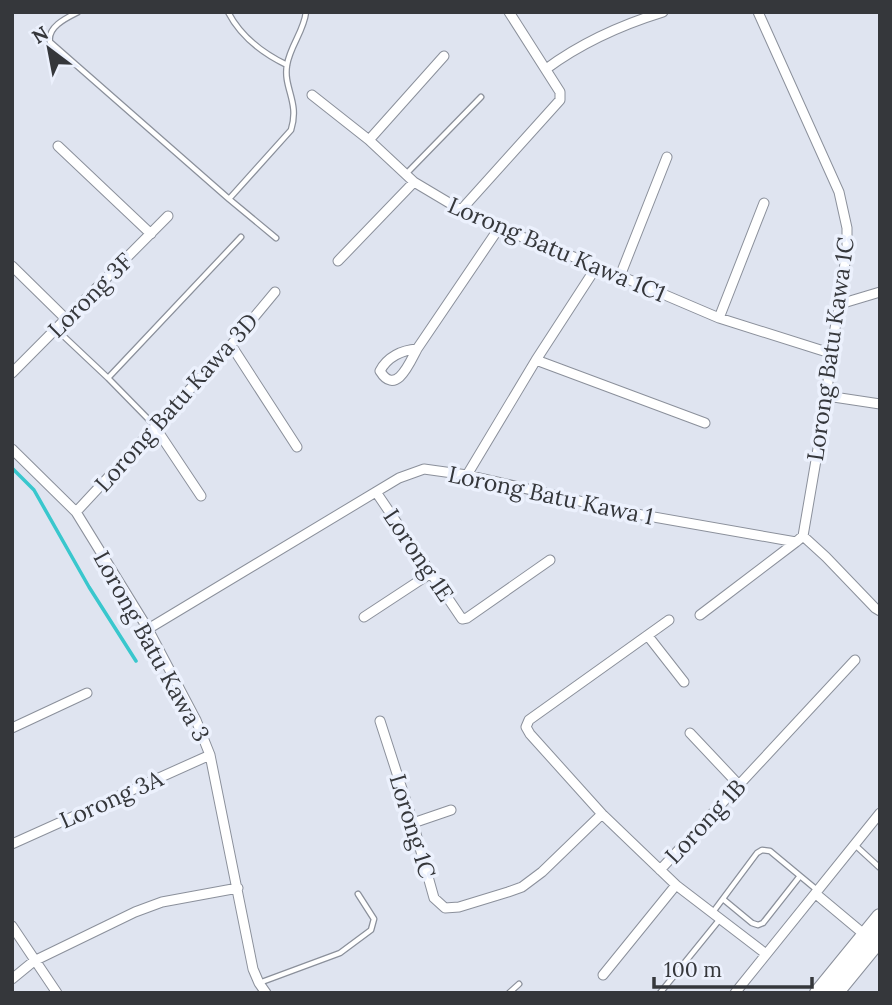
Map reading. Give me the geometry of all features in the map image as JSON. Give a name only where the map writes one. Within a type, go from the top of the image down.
[{"type":"highway","points":[[835,993],[872,936],[880,917]]},
{"type":"highway","points":[[818,993],[872,936]]},
{"type":"street","points":[[461,210],[560,100],[561,92],[509,12]]},
{"type":"street","points":[[546,69],[612,30],[663,12]]},
{"type":"street","name":"Lorong Batu Kawa 1C","points":[[758,12],[839,192],[847,228],[847,246],[840,304],[830,353],[827,396],[799,539]]},
{"type":"street","points":[[369,140],[444,56]]},
{"type":"street","name":"Lorong Batu Kawa 1C1","points":[[312,95],[369,140],[414,182],[461,210],[719,318],[830,353]]},
{"type":"street","points":[[58,146],[151,234]]},
{"type":"street","points":[[620,276],[667,157]]},
{"type":"street","points":[[338,261],[414,182]]},
{"type":"street","points":[[719,318],[764,203]]},
{"type":"street","name":"Lorong 3F","points":[[12,373],[168,216]]},
{"type":"street","points":[[417,349],[499,228]]},
{"type":"street","points":[[12,266],[66,319]]},
{"type":"street","points":[[467,475],[536,360],[597,266]]},
{"type":"street","name":"Lorong Batu Kawa 3D","points":[[76,512],[231,345],[275,292]]},
{"type":"street","points":[[840,304],[880,292]]},
{"type":"street","points":[[231,345],[297,447]]},
{"type":"street","points":[[536,360],[705,423]]},
{"type":"street","points":[[827,396],[880,404]]},
{"type":"street","points":[[155,427],[201,496]]},
{"type":"street","name":"Lorong Batu Kawa 3","points":[[12,449],[76,512],[148,629],[196,720],[211,755],[253,969],[266,993]]},
{"type":"street","name":"Lorong Batu Kawa 1","points":[[148,629],[400,478],[424,470],[467,475],[631,513],[799,539]]},
{"type":"street","name":"Lorong 1E","points":[[376,492],[462,619],[550,560]]},
{"type":"street","points":[[700,615],[799,539],[826,557],[880,611]]},
{"type":"street","points":[[363,617],[431,573]]},
{"type":"street","points":[[669,621],[648,635],[684,682]]},
{"type":"street","name":"Lorong 1B","points":[[648,635],[529,720],[526,727],[602,814],[660,870],[855,660]]},
{"type":"street","points":[[12,729],[87,693]]},
{"type":"street","name":"Lorong 1C","points":[[380,720],[434,898],[445,908],[459,907],[522,887],[542,872],[602,814]]},
{"type":"street","points":[[690,733],[739,785]]},
{"type":"street","name":"Lorong 3A","points":[[12,844],[211,755]]},
{"type":"street","points":[[413,823],[451,810]]},
{"type":"street","points":[[735,993],[880,813]]},
{"type":"street","points":[[660,870],[766,954]]},
{"type":"street","points":[[603,975],[676,885]]},
{"type":"street","points":[[12,979],[34,961],[135,912],[162,902],[238,888]]},
{"type":"street","points":[[817,892],[872,936]]},
{"type":"street","points":[[12,926],[57,993]]},
{"type":"lane","points":[[78,12],[65,18],[50,32],[50,42],[276,238]]},
{"type":"lane","points":[[228,12],[236,27],[250,41],[287,65]]},
{"type":"lane","points":[[229,199],[291,130],[295,119],[287,65],[306,12]]},
{"type":"lane","points":[[406,174],[481,97]]},
{"type":"lane","points":[[108,378],[242,237]]},
{"type":"lane","points":[[56,329],[155,427]]},
{"type":"lane","points":[[854,845],[880,867]]},
{"type":"lane","points":[[660,993],[716,916],[723,899],[757,853],[762,850],[770,851],[817,892]]},
{"type":"lane","points":[[723,899],[758,925],[763,923],[800,876]]},
{"type":"lane","points":[[259,983],[340,953],[371,930],[374,919],[358,894]]},
{"type":"lane","points":[[509,993],[519,984]]},
{"type":"waterway","points":[[12,468],[34,490],[89,587],[136,661]]}]
